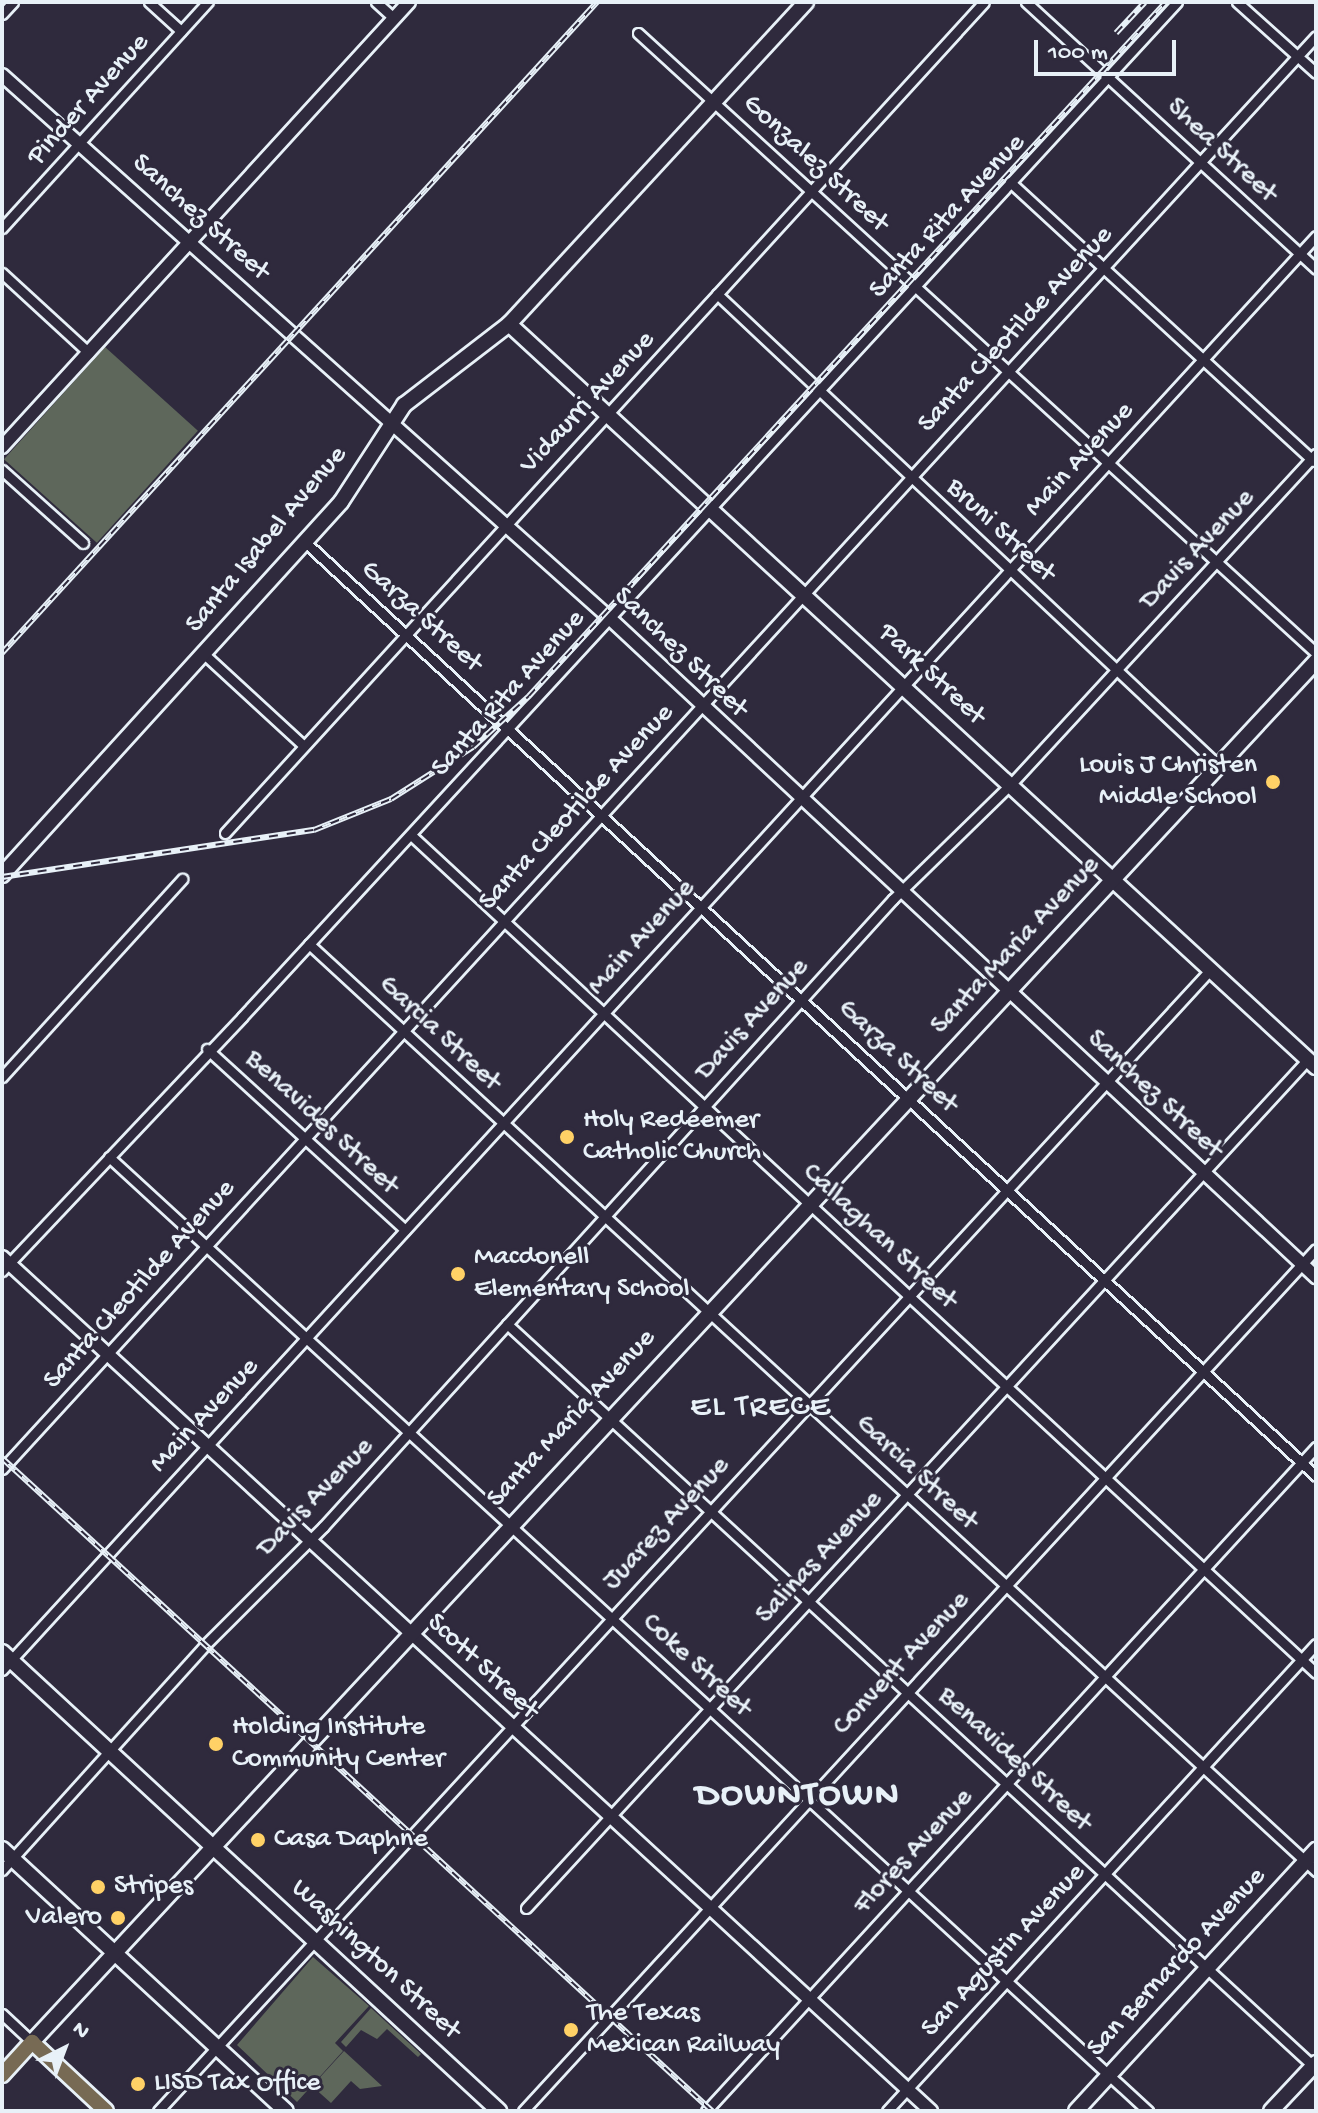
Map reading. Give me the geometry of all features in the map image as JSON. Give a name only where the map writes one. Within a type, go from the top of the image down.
[{"type":"main road","name":"Santa Isabel Avenue","points":[[2,875],[358,482],[393,421],[416,393],[509,324],[806,2]]},
{"type":"main road","name":"Park Street","points":[[509,324],[1312,1063]]},
{"type":"main road","name":"Santa Maria Avenue","points":[[2,2075],[808,1202],[1115,879],[1316,661]]},
{"type":"main road","name":"Washington Street","points":[[5,1661],[108,1751],[499,2111]]},
{"type":"main road","points":[[6,1859],[115,1953],[286,2111]]},
{"type":"main road","name":"San Bernardo Avenue","points":[[1076,2111],[1207,1968],[1313,1861]]},
{"type":"main road","points":[[32,2042],[106,2111]]},
{"type":"main road","points":[[1271,2111],[1315,2065]]},
{"type":"street","points":[[2,14],[13,2]]},
{"type":"street","points":[[149,2],[181,31]]},
{"type":"street","name":"Pinder Avenue","points":[[2,228],[208,2]]},
{"type":"street","points":[[376,2],[394,18]]},
{"type":"street","points":[[2,447],[409,2]]},
{"type":"street","name":"Vidaurri Avenue","points":[[225,833],[984,2]]},
{"type":"street","name":"Shea Street","points":[[1026,2],[1316,269]]},
{"type":"street","name":"Santa Rita Avenue","points":[[4,1263],[109,1157],[215,1040],[411,835],[608,617],[1177,2]]},
{"type":"street","points":[[1237,2],[1316,73]]},
{"type":"street","name":"Gonzalez Street","points":[[638,33],[1316,653]]},
{"type":"street","name":"Santa Cleotilde Avenue","points":[[2,1469],[1316,36]]},
{"type":"street","name":"Sanchez Street","points":[[2,75],[393,421],[608,617],[1316,1277]]},
{"type":"street","points":[[1010,182],[1314,459]]},
{"type":"street","name":"Main Avenue","points":[[5,1661],[207,1446],[1316,236]]},
{"type":"street","points":[[2,273],[89,353]]},
{"type":"street","name":"Bruni Street","points":[[717,294],[1219,766]]},
{"type":"street","name":"Davis Avenue","points":[[6,1859],[309,1540],[901,893],[1011,784],[1314,459]]},
{"type":"street","points":[[2,470],[83,543]]},
{"type":"street","name":"Garza Street","points":[[305,542],[508,726],[1316,1476]]},
{"type":"street","points":[[204,654],[303,745]]},
{"type":"street","name":"Callaghan Street","points":[[411,835],[1316,1673]]},
{"type":"street","points":[[2,1077],[182,879]]},
{"type":"street","name":"Garcia Street","points":[[309,944],[1203,1767],[1313,1861]]},
{"type":"street","name":"Juarez Avenue","points":[[158,2111],[510,1725],[1211,969]]},
{"type":"street","name":"Benavides Street","points":[[207,1049],[405,1230]]},
{"type":"street","points":[[2,1060],[11,1068]]},
{"type":"street","name":"Salinas Avenue","points":[[526,1908],[1204,1173],[1312,1063]]},
{"type":"street","name":"Coke Street","points":[[109,1157],[1148,2111]]},
{"type":"street","name":"Convent Avenue","points":[[523,2111],[707,1906],[1316,1249]]},
{"type":"street","name":"Scott Street","points":[[4,1263],[107,1353],[931,2111]]},
{"type":"street","name":"Benavides Street","points":[[507,1324],[1315,2065]]},
{"type":"street","name":"Flores Avenue","points":[[710,2107],[1316,1447]]},
{"type":"street","name":"San Agustin Avenue","points":[[887,2111],[1316,1644]]},
{"type":"street","points":[[2,2014],[32,2042]]},
{"type":"street","points":[[710,2107],[723,2111]]},
{"type":"green space","points":[[105,347],[198,431],[97,543],[4,459]]},
{"type":"green space","points":[[313,1957],[369,2006],[335,2043],[343,2051],[297,2102],[237,2045]]},
{"type":"green space","points":[[371,2008],[421,2054],[418,2057],[387,2029],[377,2039],[361,2030],[346,2047],[341,2042]]},
{"type":"green space","points":[[344,2051],[382,2086],[360,2089],[351,2081],[331,2103],[312,2086]]},
{"type":"railway","points":[[2,653],[597,2]]},
{"type":"railway","points":[[1116,33],[1145,2]]},
{"type":"railway","points":[[2,877],[314,830],[391,799],[473,747],[529,696],[1166,2]]},
{"type":"railway","points":[[2,1458],[712,2111]]},
{"type":"place","name":"Louis J Christen Middle School","points":[[1273,782]]},
{"type":"place","name":"Holy Redeemer Catholic Church","points":[[567,1137]]},
{"type":"place","name":"Macdonell Elementary School","points":[[458,1274]]},
{"type":"place","name":"Holding Institute Community Center","points":[[216,1744]]},
{"type":"place","name":"Casa Daphne","points":[[258,1840]]},
{"type":"place","name":"Stripes","points":[[98,1887]]},
{"type":"place","name":"Valero","points":[[118,1918]]},
{"type":"place","name":"The Texas Mexican Railway","points":[[571,2030]]},
{"type":"place","name":"LISD Tax Office","points":[[138,2084]]},
{"type":"district","name":"EL TRECE","points":[[761,1408]]},
{"type":"district","name":"DOWNTOWN","points":[[798,1797]]}]
